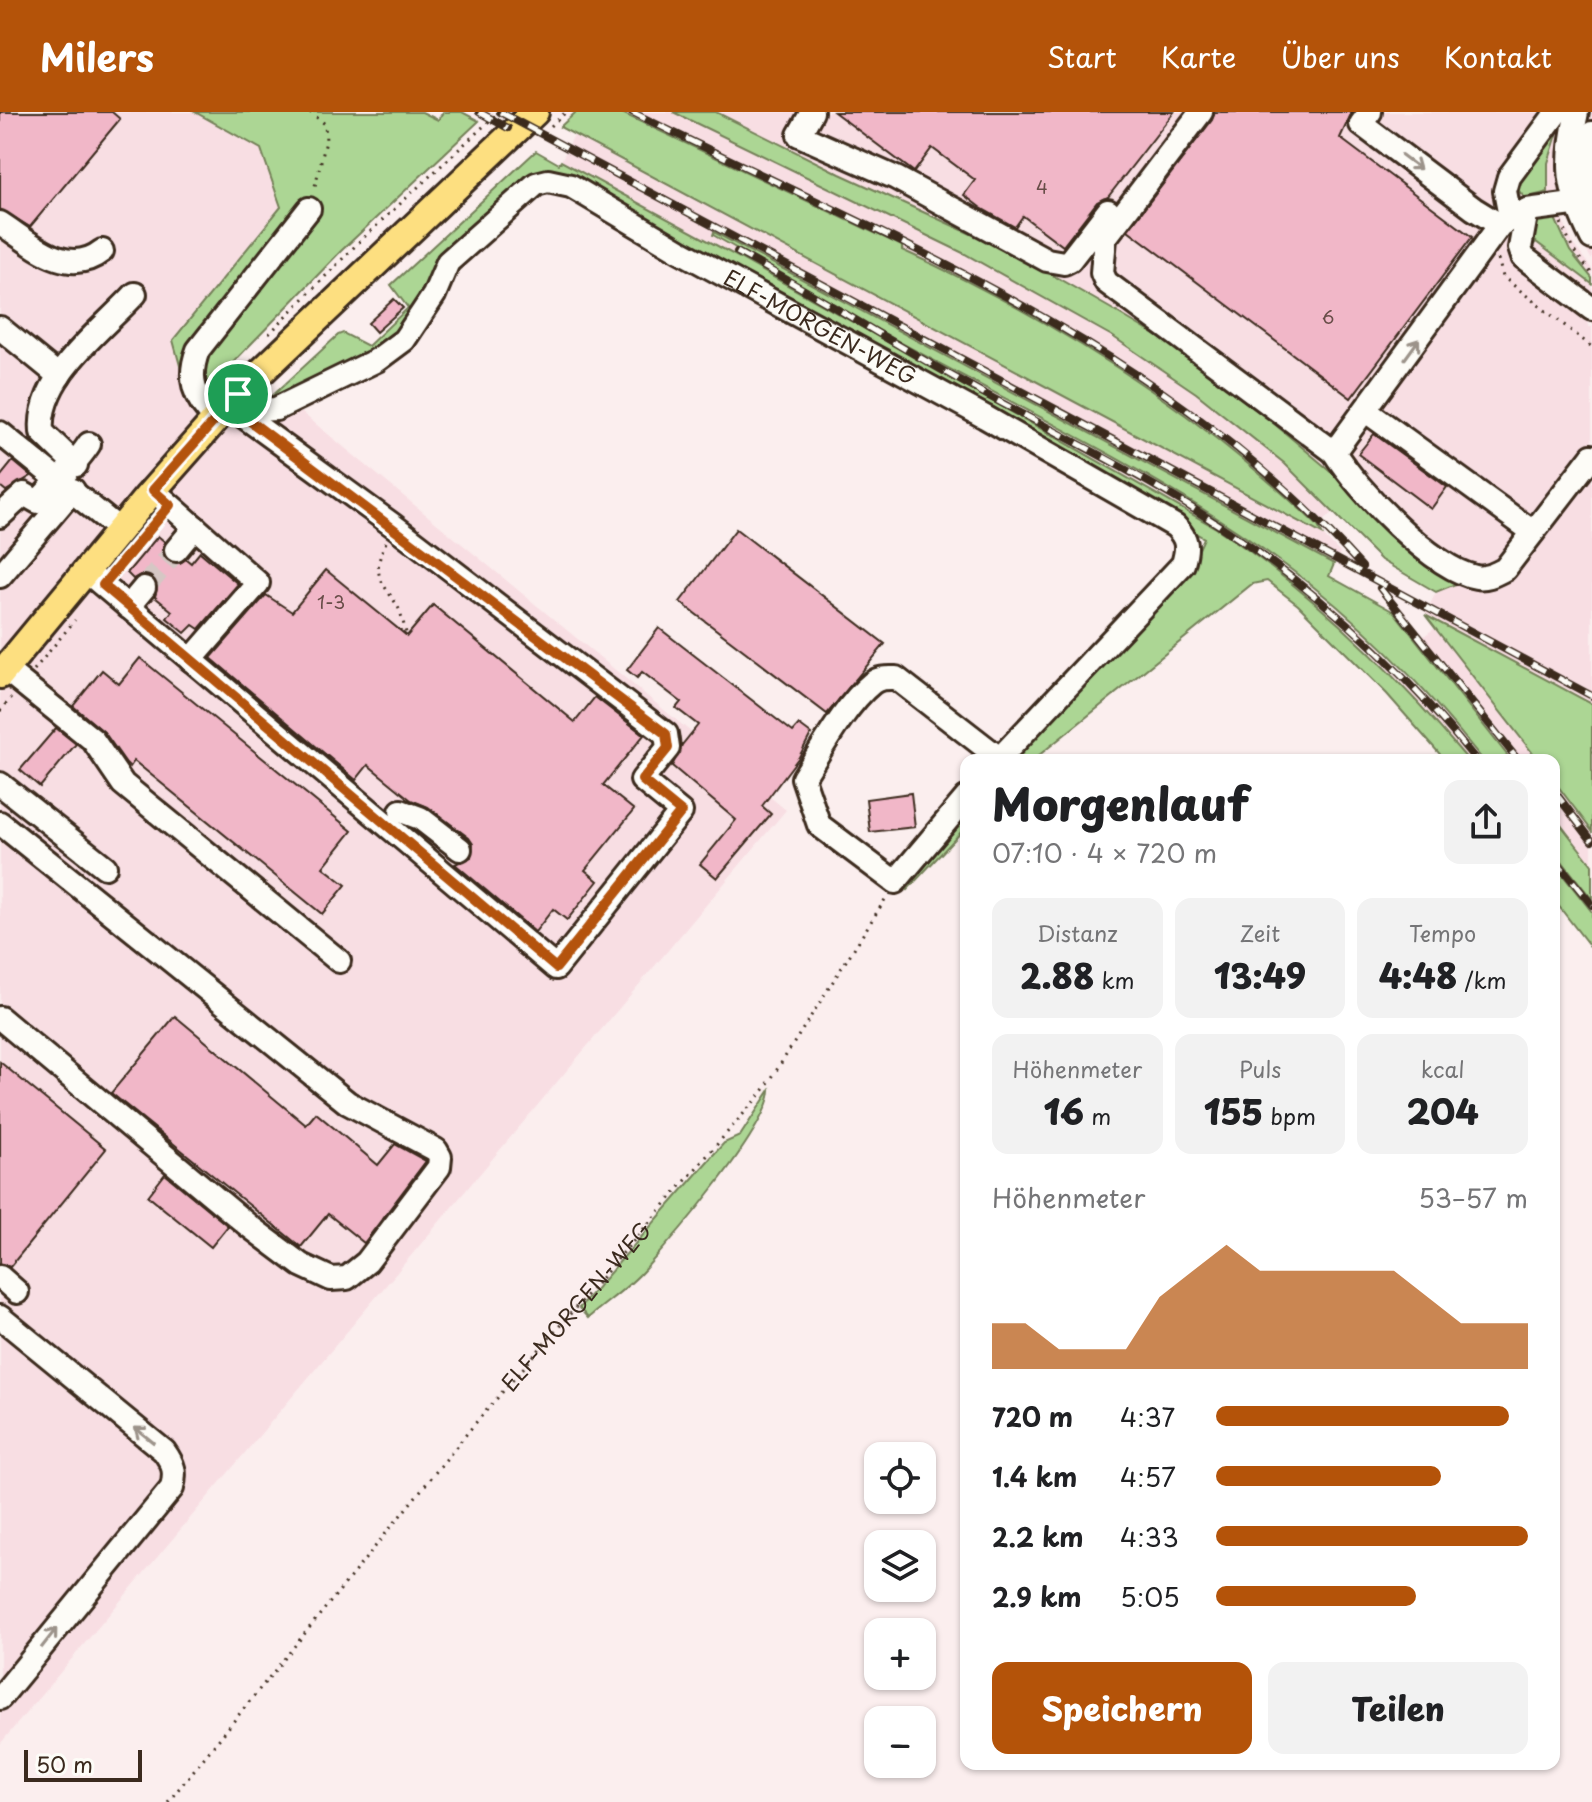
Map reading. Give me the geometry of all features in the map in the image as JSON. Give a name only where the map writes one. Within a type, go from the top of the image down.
[{"type":"main road","points":[[10,676],[86,571],[227,406],[535,112]]},
{"type":"street","points":[[812,112],[799,135],[896,178],[1047,260],[1064,263],[1185,112]]},
{"type":"street","points":[[1201,112],[1105,238],[1102,273],[1106,282],[1334,452],[1345,469],[1420,544],[1453,568],[1472,577],[1485,578],[1505,569],[1592,456]]},
{"type":"street","points":[[1370,112],[1361,124],[1502,229],[1520,248],[1523,257],[1592,309]]},
{"type":"street","points":[[1334,452],[1502,229],[1509,177],[1564,112]]},
{"type":"street","points":[[1564,112],[1568,164],[1591,236]]},
{"type":"street","points":[[1581,203],[1592,133]]},
{"type":"street","name":"ELF-MORGEN-WEG","points":[[227,406],[276,409],[377,360],[404,340],[428,307],[448,262],[481,229],[536,184],[548,181],[571,186],[680,251],[985,417],[1175,526],[1185,536],[1187,549],[1183,564],[1175,574],[1004,754]]},
{"type":"street","points":[[1502,229],[1581,203]]},
{"type":"street","points":[[86,571],[556,968],[681,812],[642,780],[668,748],[666,734],[394,526],[227,406],[201,406],[193,389],[191,367],[198,350],[309,209]]},
{"type":"street","points":[[0,223],[59,260],[90,259],[102,251]]},
{"type":"street","points":[[120,530],[69,477],[42,432],[44,410],[59,376],[135,294]]},
{"type":"street","points":[[0,328],[59,376]]},
{"type":"street","points":[[1366,411],[1533,532]]},
{"type":"street","points":[[0,433],[69,477]]},
{"type":"street","points":[[0,576],[89,444]]},
{"type":"street","points":[[153,490],[258,583],[191,660]]},
{"type":"street","points":[[0,516],[24,494],[45,508]]},
{"type":"street","points":[[176,550],[195,527]]},
{"type":"street","points":[[128,607],[144,588]]},
{"type":"street","points":[[10,676],[93,740],[123,784],[339,961]]},
{"type":"street","points":[[960,805],[895,882],[819,825],[803,778],[829,736],[871,684],[883,677],[896,678],[993,754]]},
{"type":"street","points":[[0,784],[105,867]]},
{"type":"street","points":[[401,811],[420,818],[460,849]]},
{"type":"street","points":[[0,823],[348,1103],[436,1150],[440,1157],[439,1167],[367,1262],[347,1278],[331,1279],[301,1265],[249,1226],[0,1018]]},
{"type":"street","points":[[0,1317],[164,1451],[174,1464],[175,1476],[172,1488],[0,1698]]},
{"type":"path","points":[[309,209],[326,141],[325,124],[310,112]]},
{"type":"path","points":[[266,338],[360,241],[499,112]]},
{"type":"path","points":[[1502,229],[1494,246],[1503,277],[1592,347]]},
{"type":"path","points":[[394,526],[378,559],[378,569],[385,593],[397,606],[407,636]]},
{"type":"path","points":[[0,711],[10,676],[83,610]]},
{"type":"path","name":"ELF-MORGEN-WEG","points":[[168,1802],[473,1426],[764,1090],[895,882]]},
{"type":"shaded area","points":[[0,112],[195,112],[261,149],[281,208],[173,340],[195,417],[224,389],[261,419],[295,407],[786,810],[0,1744]]},
{"type":"shaded area","points":[[620,112],[673,112],[1024,284],[1112,336],[1196,393],[1284,463],[1333,512],[1318,526],[1274,483],[1177,405],[1063,332],[901,250],[902,246]]},
{"type":"shaded area","points":[[716,112],[1585,112],[1585,136],[1592,112],[1592,260],[1569,221],[1561,216],[1573,244],[1592,269],[1592,278],[1569,251],[1553,214],[1536,242],[1592,284],[1592,319],[1587,319],[1588,327],[1592,327],[1592,704],[1425,615],[1436,592],[1457,583],[1405,545],[1340,479],[1272,422],[1170,344],[1110,308],[939,219]],"holes":[[[1560,123],[1548,163],[1548,192],[1525,198]]]},
{"type":"shaded area","points":[[574,135],[1322,534],[1340,553],[1334,564],[714,233],[890,337],[1188,502],[1259,546],[1364,632],[1478,754],[1463,754],[1363,643],[1251,551],[1149,488],[561,161]]},
{"type":"shaded area","points":[[1435,628],[1533,754],[1504,754],[1417,641]]},
{"type":"shaded area","points":[[1560,789],[1592,831],[1592,867],[1560,826]]},
{"type":"shaded area","points":[[1560,859],[1592,899],[1592,912],[1560,872]]},
{"type":"green space","points":[[195,112],[422,112],[438,120],[443,112],[462,112],[479,121],[341,251],[191,406],[173,340],[281,207],[261,149]]},
{"type":"green space","points":[[576,112],[620,112],[902,246],[902,250],[1015,306],[1122,370],[1223,443],[1318,526],[1322,534],[560,127]]},
{"type":"green space","points":[[673,112],[716,112],[840,174],[1017,255],[1170,344],[1272,422],[1340,479],[1405,545],[1458,583],[1436,592],[1381,560],[1284,463],[1196,393],[1112,336],[965,254]]},
{"type":"green space","points":[[1562,119],[1548,163],[1548,192],[1525,198],[1517,189],[1517,178]]},
{"type":"green space","points":[[536,151],[559,164],[561,161],[738,257],[1216,528],[1286,579],[1351,635],[1411,695],[1463,754],[1440,754],[1387,694],[1298,605],[1267,581],[1252,584],[1040,754],[1012,754],[1194,560],[1204,538],[712,260],[531,179],[395,341],[272,402],[271,397],[338,335],[343,333],[368,346],[408,308],[391,285]]},
{"type":"green space","points":[[1553,214],[1570,251],[1592,278],[1592,284],[1536,242],[1530,250],[1536,220]]},
{"type":"green space","points":[[714,232],[1334,564],[1329,576],[1394,612],[1506,754],[1478,754],[1415,681],[1365,631],[1312,586],[1239,532],[1142,473],[847,313],[713,235]]},
{"type":"green space","points":[[1425,615],[1592,704],[1592,831],[1560,789],[1560,754],[1533,754]]},
{"type":"green space","points":[[960,813],[960,833],[907,890],[902,885]]},
{"type":"green space","points":[[1560,824],[1592,865],[1592,899],[1560,859]]},
{"type":"green space","points":[[1560,872],[1592,912],[1592,949],[1560,908]]},
{"type":"green space","points":[[770,1090],[754,1130],[696,1210],[638,1277],[588,1318],[579,1308],[724,1143],[740,1136]]},
{"type":"building","points":[[0,112],[112,112],[120,119],[30,227],[0,209]]},
{"type":"building","points":[[834,112],[1174,112],[1108,197],[1097,202],[1063,246],[1023,216],[1015,227],[981,208],[964,195],[975,180],[932,148],[914,172]]},
{"type":"building","points":[[1215,112],[1352,112],[1340,138],[1472,237],[1351,398],[1128,230]]},
{"type":"building","points":[[394,299],[403,308],[376,332],[368,323]]},
{"type":"building","points":[[1374,434],[1447,487],[1431,509],[1358,454]]},
{"type":"building","points":[[13,461],[31,476],[6,491],[0,486],[0,477]]},
{"type":"building","points":[[736,529],[885,644],[827,714],[680,602]]},
{"type":"building","points":[[158,536],[165,542],[163,554],[168,561],[180,563],[186,559],[191,563],[200,552],[238,584],[199,629],[193,625],[185,633],[167,618],[172,611],[155,597],[157,584],[152,577],[140,575],[133,579],[127,573]]},
{"type":"building","points":[[326,570],[407,636],[433,605],[575,722],[595,697],[644,735],[603,785],[634,810],[585,870],[598,881],[567,920],[553,909],[535,932],[455,864],[471,857],[473,844],[469,838],[428,807],[411,800],[368,765],[356,780],[211,658],[266,595],[292,612]]},
{"type":"building","points":[[659,628],[793,732],[799,725],[811,734],[799,757],[762,806],[771,814],[717,878],[700,864],[736,820],[672,766],[682,745],[698,725],[676,708],[681,702],[642,672],[637,678],[627,670]]},
{"type":"building","points":[[140,658],[352,831],[323,867],[346,885],[322,914],[134,761],[130,767],[104,732],[73,706],[102,670],[119,684]]},
{"type":"building","points":[[56,728],[76,744],[40,787],[20,770]]},
{"type":"building","points":[[911,793],[915,827],[870,832],[866,799]]},
{"type":"building","points":[[175,1016],[306,1125],[316,1113],[378,1165],[395,1144],[426,1161],[364,1243],[328,1214],[301,1247],[111,1093]]},
{"type":"building","points":[[0,1062],[106,1149],[10,1267],[0,1263]]},
{"type":"building","points":[[165,1174],[228,1226],[211,1247],[148,1196]]},
{"type":"tunnel","points":[[144,588],[176,550]]},
{"type":"railway","points":[[479,112],[508,128]]},
{"type":"railway","points":[[500,112],[1592,696]]},
{"type":"railway","points":[[632,112],[926,254],[1020,304],[1112,359],[1200,419],[1284,488],[1362,567]]},
{"type":"railway","points":[[737,252],[963,382],[1136,475],[1232,534],[1308,591],[1379,654],[1471,754]]},
{"type":"railway","points":[[1380,588],[1513,754]]},
{"type":"railway","points":[[1560,799],[1592,841]]},
{"type":"railway","points":[[1560,865],[1592,905]]},
{"type":"route","points":[[238,394],[255,408],[246,418],[394,526],[666,734],[668,748],[642,780],[681,812],[556,968],[103,585],[170,505],[153,490],[238,394]]}]
